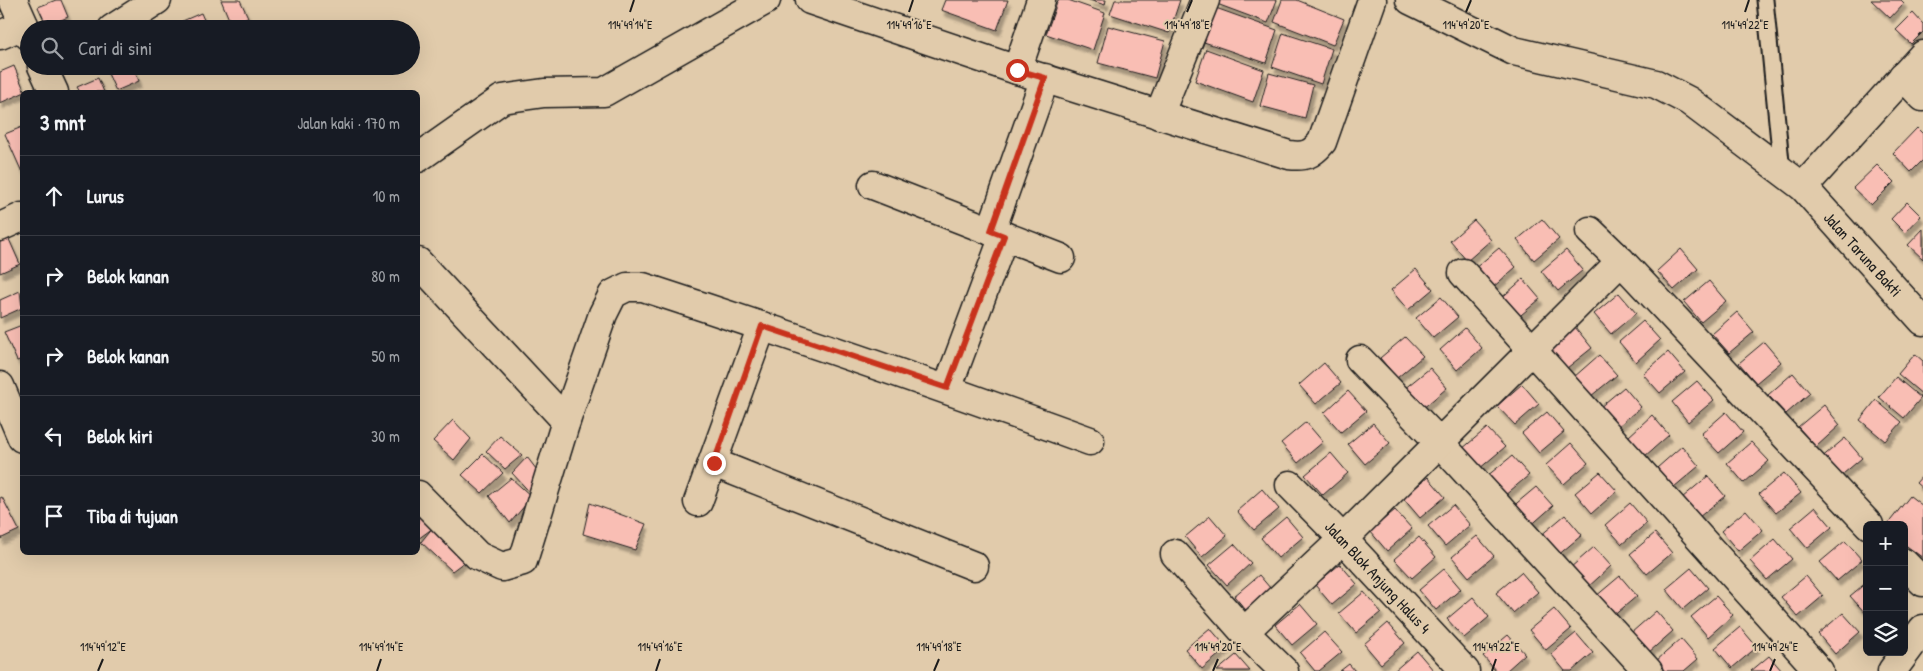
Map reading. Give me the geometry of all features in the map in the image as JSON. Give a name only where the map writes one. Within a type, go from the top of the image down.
[{"type":"street","points":[[13,0],[18,32]]},
{"type":"street","points":[[126,20],[157,0]]},
{"type":"street","points":[[420,157],[502,99],[544,93],[604,92],[766,0]]},
{"type":"street","points":[[810,0],[870,10],[1017,70],[1289,155],[1304,157],[1314,151],[1322,142],[1372,0]]},
{"type":"street","points":[[1017,70],[1040,0]]},
{"type":"street","points":[[1159,115],[1205,0]]},
{"type":"street","name":"Jalan Taruna Bakti","points":[[1410,0],[1514,51],[1656,84],[1689,101],[1792,180],[1923,321]]},
{"type":"street","points":[[1792,180],[1923,55]]},
{"type":"street","points":[[1903,76],[1923,97]]},
{"type":"street","points":[[947,388],[998,234],[1045,78]]},
{"type":"street","points":[[873,185],[1061,258]]},
{"type":"street","points":[[0,227],[20,218]]},
{"type":"street","points":[[1590,231],[1621,261],[1865,521]]},
{"type":"street","points":[[1244,632],[1344,539],[1530,350],[1621,261]]},
{"type":"street","points":[[420,264],[566,421]]},
{"type":"street","points":[[1463,273],[1819,671]]},
{"type":"street","points":[[420,497],[478,556],[502,567],[523,561],[566,421],[603,314],[613,294],[627,287],[643,287],[762,326],[947,388],[1090,441]]},
{"type":"street","points":[[698,502],[714,463],[762,326]]},
{"type":"street","points":[[1360,360],[1439,442],[1648,671]]},
{"type":"street","points":[[0,386],[20,433]]},
{"type":"street","points":[[714,463],[974,566]]},
{"type":"street","name":"Jalan Blok Anjung Halus 4","points":[[1290,484],[1344,539],[1466,671]]},
{"type":"street","points":[[1175,554],[1244,632],[1284,671]]},
{"type":"street","points":[[1908,566],[1923,582]]},
{"type":"street","points":[[1892,671],[1923,629]]},
{"type":"lane","points":[[1765,0],[1792,180]]},
{"type":"building","points":[[61,0],[68,17],[61,20],[44,20],[38,7]]},
{"type":"building","points":[[221,0],[240,0],[248,17],[241,20],[229,20]]},
{"type":"building","points":[[945,0],[1008,0],[997,30],[941,10]]},
{"type":"building","points":[[1058,0],[1068,0],[1105,13],[1093,50],[1046,34]]},
{"type":"building","points":[[1089,0],[1106,0],[1105,5]]},
{"type":"building","points":[[1115,0],[1180,0],[1169,33],[1110,14]]},
{"type":"building","points":[[1219,0],[1277,0],[1268,23],[1217,4]]},
{"type":"building","points":[[1282,0],[1297,0],[1344,19],[1333,45],[1274,22]]},
{"type":"building","points":[[1871,0],[1901,0],[1904,3],[1890,18]]},
{"type":"building","points":[[1213,7],[1277,30],[1266,63],[1201,41]]},
{"type":"building","points":[[201,13],[204,20],[185,20]]},
{"type":"building","points":[[1913,13],[1923,24],[1923,32],[1911,44],[1896,30]]},
{"type":"building","points":[[1108,26],[1165,41],[1155,78],[1098,63]]},
{"type":"building","points":[[1283,33],[1332,49],[1321,84],[1272,67]]},
{"type":"building","points":[[1206,49],[1264,70],[1253,102],[1195,81]]},
{"type":"building","points":[[14,66],[24,90],[20,90],[20,94],[0,103],[0,72]]},
{"type":"building","points":[[1269,73],[1313,85],[1305,118],[1260,106]]},
{"type":"building","points":[[109,75],[137,75],[139,81],[116,90]]},
{"type":"building","points":[[98,78],[103,90],[79,90],[77,87]]},
{"type":"building","points":[[20,128],[20,168],[5,134]]},
{"type":"building","points":[[1917,128],[1923,134],[1923,160],[1911,172],[1893,153]]},
{"type":"building","points":[[1877,165],[1894,182],[1871,205],[1853,188]]},
{"type":"building","points":[[1907,202],[1921,216],[1905,233],[1891,219]]},
{"type":"building","points":[[1542,219],[1559,239],[1534,260],[1517,240]]},
{"type":"building","points":[[1474,220],[1491,240],[1467,261],[1450,241]]},
{"type":"building","points":[[1923,229],[1923,259],[1908,245]]},
{"type":"building","points":[[8,237],[20,264],[0,273],[0,240]]},
{"type":"building","points":[[1499,248],[1516,267],[1491,289],[1474,269]]},
{"type":"building","points":[[1681,249],[1698,269],[1674,290],[1657,271]]},
{"type":"building","points":[[1566,250],[1583,270],[1558,291],[1541,271]]},
{"type":"building","points":[[1416,269],[1433,289],[1408,310],[1391,290]]},
{"type":"building","points":[[1523,279],[1540,299],[1515,320],[1498,301]]},
{"type":"building","points":[[1709,281],[1726,301],[1701,322],[1684,302]]},
{"type":"building","points":[[20,291],[20,309],[0,318],[0,300]]},
{"type":"building","points":[[1619,293],[1636,313],[1611,334],[1594,314]]},
{"type":"building","points":[[1441,297],[1458,317],[1433,338],[1416,318]]},
{"type":"building","points":[[1737,312],[1754,332],[1729,353],[1712,334]]},
{"type":"building","points":[[1643,321],[1660,340],[1636,362],[1619,342]]},
{"type":"building","points":[[20,326],[20,360],[17,361],[4,332]]},
{"type":"building","points":[[1575,327],[1592,348],[1567,368],[1550,349]]},
{"type":"building","points":[[1465,328],[1482,348],[1457,370],[1440,350]]},
{"type":"building","points":[[1405,337],[1423,356],[1397,378],[1380,358]]},
{"type":"building","points":[[1764,342],[1781,362],[1756,383],[1739,363]]},
{"type":"building","points":[[1668,352],[1685,372],[1660,393],[1643,374]]},
{"type":"building","points":[[1915,354],[1923,361],[1923,395],[1898,374]]},
{"type":"building","points":[[1599,355],[1617,375],[1591,396],[1574,377]]},
{"type":"building","points":[[1324,363],[1341,383],[1316,404],[1299,385]]},
{"type":"building","points":[[1430,368],[1447,388],[1422,409],[1404,389]]},
{"type":"building","points":[[1793,373],[1810,393],[1786,414],[1768,395]]},
{"type":"building","points":[[1896,377],[1921,398],[1904,418],[1879,397]]},
{"type":"building","points":[[1697,381],[1714,400],[1688,422],[1672,402]]},
{"type":"building","points":[[1522,384],[1539,404],[1515,425],[1497,406]]},
{"type":"building","points":[[1624,387],[1641,407],[1616,428],[1599,408]]},
{"type":"building","points":[[1348,391],[1366,411],[1341,432],[1324,413]]},
{"type":"building","points":[[1876,400],[1902,422],[1885,441],[1860,420]]},
{"type":"building","points":[[1824,405],[1840,425],[1816,447],[1798,427]]},
{"type":"building","points":[[1547,412],[1564,432],[1539,453],[1522,433]]},
{"type":"building","points":[[1726,412],[1743,432],[1719,453],[1701,434]]},
{"type":"building","points":[[1652,415],[1669,435],[1645,456],[1628,437]]},
{"type":"building","points":[[453,420],[471,439],[454,460],[433,441]]},
{"type":"building","points":[[1306,422],[1323,442],[1298,463],[1281,443]]},
{"type":"building","points":[[1373,423],[1390,443],[1365,464],[1348,444]]},
{"type":"building","points":[[1487,428],[1505,447],[1479,469],[1462,449]]},
{"type":"building","points":[[500,436],[522,455],[505,469],[486,451]]},
{"type":"building","points":[[1845,438],[1862,458],[1837,479],[1820,459]]},
{"type":"building","points":[[1751,442],[1769,461],[1744,483],[1727,463]]},
{"type":"building","points":[[1571,443],[1588,463],[1564,484],[1546,465]]},
{"type":"building","points":[[1682,446],[1699,466],[1674,487],[1657,468]]},
{"type":"building","points":[[1331,453],[1348,473],[1323,495],[1305,475]]},
{"type":"building","points":[[483,454],[503,473],[482,493],[462,475]]},
{"type":"building","points":[[1512,456],[1529,475],[1504,496],[1487,476]]},
{"type":"building","points":[[527,457],[546,482],[537,500],[512,473]]},
{"type":"building","points":[[1600,472],[1617,491],[1592,513],[1575,493]]},
{"type":"building","points":[[1784,473],[1801,493],[1776,513],[1759,494]]},
{"type":"building","points":[[1923,475],[1923,489],[1916,483]]},
{"type":"building","points":[[1708,476],[1725,496],[1699,517],[1682,498]]},
{"type":"building","points":[[1428,477],[1445,497],[1420,518],[1403,498]]},
{"type":"building","points":[[511,478],[532,497],[510,523],[489,496]]},
{"type":"building","points":[[1536,487],[1553,506],[1528,528],[1511,508]]},
{"type":"building","points":[[1262,489],[1279,509],[1254,530],[1237,511]]},
{"type":"building","points":[[1910,496],[1923,506],[1923,558],[1908,547],[1908,521],[1890,521]]},
{"type":"building","points":[[2,497],[19,530],[0,539],[0,498]]},
{"type":"building","points":[[590,503],[646,524],[635,550],[583,534]]},
{"type":"building","points":[[1630,503],[1647,523],[1622,544],[1605,525]]},
{"type":"building","points":[[1453,505],[1470,525],[1445,546],[1428,526]]},
{"type":"building","points":[[1815,507],[1832,527],[1807,548],[1790,528]]},
{"type":"building","points":[[1395,510],[1412,529],[1387,551],[1370,531]]},
{"type":"building","points":[[1746,510],[1763,530],[1738,551],[1721,531]]},
{"type":"building","points":[[420,512],[433,528],[420,538]]},
{"type":"building","points":[[1565,515],[1582,535],[1557,556],[1540,536]]},
{"type":"building","points":[[1210,516],[1227,536],[1202,557],[1185,537]]},
{"type":"building","points":[[1286,517],[1303,537],[1278,558],[1261,538]]},
{"type":"building","points":[[438,521],[472,556],[452,571],[421,542]]},
{"type":"building","points":[[1655,533],[1672,553],[1647,574],[1630,554]]},
{"type":"building","points":[[1477,536],[1494,556],[1469,577],[1452,557]]},
{"type":"building","points":[[1419,537],[1436,557],[1412,578],[1394,559]]},
{"type":"building","points":[[1775,539],[1792,559],[1767,580],[1750,561]]},
{"type":"building","points":[[1845,541],[1862,560],[1837,581],[1820,562]]},
{"type":"building","points":[[1234,544],[1251,563],[1227,585],[1209,565]]},
{"type":"building","points":[[1594,547],[1611,566],[1587,588],[1570,568]]},
{"type":"building","points":[[1340,564],[1357,584],[1332,605],[1315,585]]},
{"type":"building","points":[[1691,568],[1708,588],[1683,609],[1666,589]]},
{"type":"building","points":[[1444,569],[1461,589],[1436,610],[1419,590]]},
{"type":"building","points":[[1521,572],[1538,592],[1513,613],[1496,593]]},
{"type":"building","points":[[1259,575],[1276,595],[1251,616],[1234,596]]},
{"type":"building","points":[[1620,576],[1637,596],[1612,617],[1595,597]]},
{"type":"building","points":[[1806,576],[1823,596],[1798,617],[1781,597]]},
{"type":"building","points":[[1863,585],[1863,611],[1850,596]]},
{"type":"building","points":[[1364,592],[1381,612],[1356,633],[1339,613]]},
{"type":"building","points":[[1716,596],[1733,615],[1708,637],[1691,617]]},
{"type":"building","points":[[1473,597],[1489,617],[1464,638],[1447,619]]},
{"type":"building","points":[[1300,604],[1317,624],[1292,645],[1275,625]]},
{"type":"building","points":[[1554,609],[1571,629],[1546,650],[1529,630]]},
{"type":"building","points":[[1656,611],[1673,631],[1648,653],[1631,633]]},
{"type":"building","points":[[1843,613],[1860,632],[1835,654],[1818,634]]},
{"type":"building","points":[[1388,623],[1405,643],[1381,664],[1364,644]]},
{"type":"building","points":[[1740,627],[1757,647],[1732,668],[1715,648]]},
{"type":"building","points":[[1210,628],[1227,648],[1202,669],[1185,649]]},
{"type":"building","points":[[1324,632],[1342,652],[1319,671],[1315,671],[1300,653]]},
{"type":"building","points":[[1576,633],[1593,653],[1572,671],[1565,671],[1551,654]]},
{"type":"building","points":[[1508,635],[1525,654],[1506,671],[1496,671],[1483,656]]},
{"type":"building","points":[[1681,639],[1698,659],[1684,671],[1665,671],[1656,661]]},
{"type":"building","points":[[1417,651],[1434,671],[1394,671]]},
{"type":"building","points":[[1236,655],[1250,671],[1217,671]]},
{"type":"building","points":[[1769,656],[1782,671],[1751,671]]},
{"type":"building","points":[[1349,664],[1355,671],[1340,671]]},
{"type":"route","points":[[714,463],[762,326],[947,388],[1004,236],[991,231],[1045,78],[1017,70]]}]
